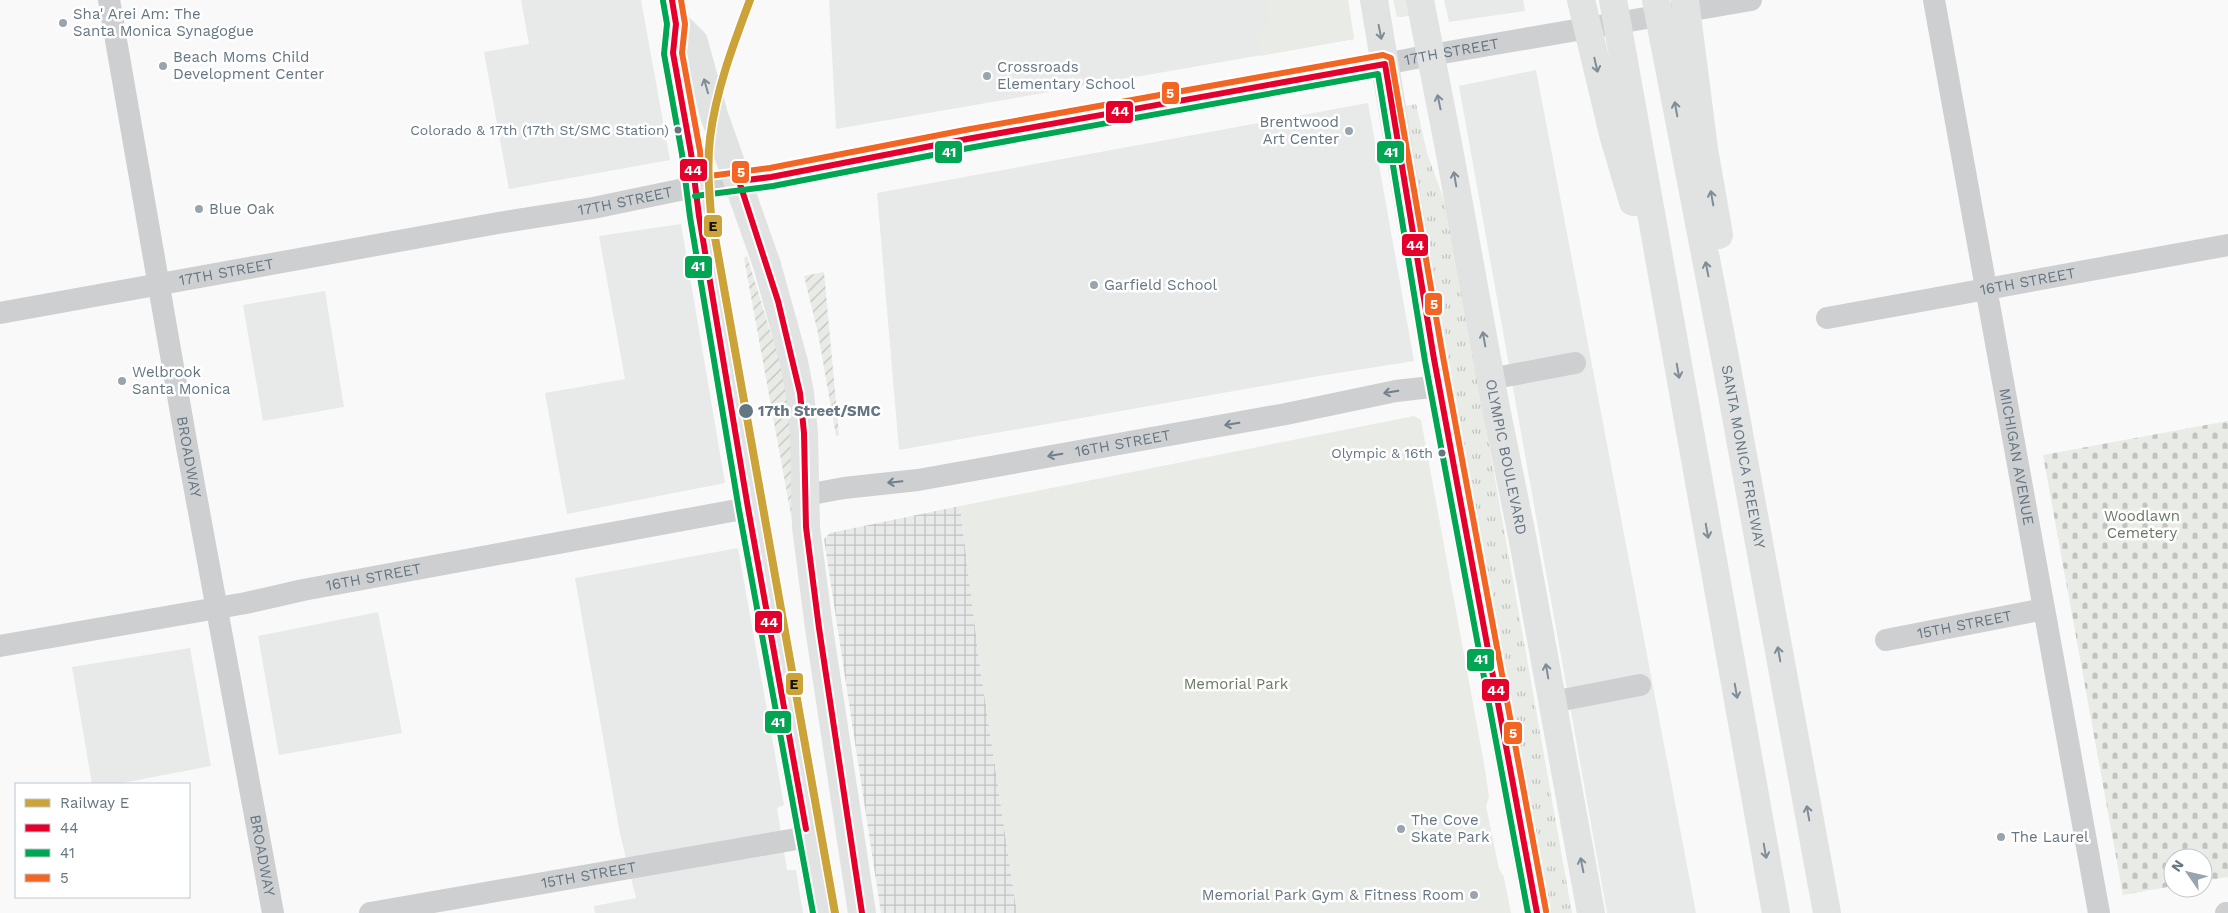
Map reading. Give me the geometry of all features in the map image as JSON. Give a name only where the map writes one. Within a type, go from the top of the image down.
[{"type":"main road","points":[[1374,0],[1440,386],[1537,913]]},
{"type":"main road","name":"OLYMPIC BOULEVARD","points":[[1420,0],[1591,913]]},
{"type":"main road","points":[[1581,0],[1613,134],[1669,323]]},
{"type":"main road","points":[[1613,0],[1669,323],[1776,913]]},
{"type":"main road","name":"SANTA MONICA FREEWAY","points":[[1656,0],[1727,368],[1827,913]]},
{"type":"main road","points":[[1685,0],[1704,148],[1731,302],[1727,368]]},
{"type":"main road","points":[[674,12],[694,42],[714,115],[739,181],[778,300],[794,362],[804,433],[806,527],[862,913]]},
{"type":"main road","points":[[674,12],[673,53],[694,187],[748,508],[822,913]]},
{"type":"street","name":"BROADWAY","points":[[109,0],[273,913]]},
{"type":"street","name":"MICHIGAN AVENUE","points":[[1934,0],[2099,913]]},
{"type":"street","name":"17TH STREET","points":[[0,313],[498,223],[593,208],[694,187],[771,177],[967,139],[1431,55],[1748,1]]},
{"type":"street","name":"16TH STREET","points":[[1827,318],[2228,244]]},
{"type":"street","points":[[1490,378],[1575,364]]},
{"type":"street","name":"16TH STREET","points":[[806,495],[844,488],[918,480],[1286,414],[1396,391],[1440,386]]},
{"type":"street","name":"16TH STREET","points":[[0,646],[218,608],[313,588],[748,508]]},
{"type":"street","name":"15TH STREET","points":[[1886,640],[2044,609]]},
{"type":"street","points":[[1552,702],[1640,686]]},
{"type":"street","name":"15TH STREET","points":[[370,913],[808,838]]},
{"type":"shaded area","points":[[521,0],[641,0],[670,160],[509,189],[484,52],[529,44]]},
{"type":"shaded area","name":"Crossroads Elementary School","points":[[829,0],[1348,0],[1354,39],[836,129]]},
{"type":"shaded area","points":[[1444,0],[1523,0],[1525,11],[1449,22]]},
{"type":"shaded area","points":[[1536,70],[1696,913],[1607,913],[1459,86]]},
{"type":"shaded area","name":"Garfield School","points":[[1368,103],[1414,361],[899,450],[877,193]]},
{"type":"shaded area","points":[[681,224],[725,483],[567,514],[545,393],[625,379],[599,236]]},
{"type":"shaded area","points":[[325,291],[344,407],[263,421],[243,305]]},
{"type":"shaded area","points":[[960,506],[979,659],[1017,913],[881,913],[824,539],[830,533]]},
{"type":"shaded area","points":[[738,548],[784,805],[777,808],[787,870],[796,870],[803,913],[595,913],[594,906],[636,898],[620,834],[575,578]]},
{"type":"shaded area","points":[[378,612],[402,733],[279,755],[258,636]]},
{"type":"shaded area","points":[[190,648],[211,766],[122,783],[92,783],[72,667]]},
{"type":"green space","points":[[1265,0],[1348,0],[1354,39],[1260,56],[1256,30],[1269,27]]},
{"type":"green space","points":[[1393,0],[1408,0],[1409,16],[1397,17]]},
{"type":"green space","points":[[1416,104],[1427,153],[1447,208],[1572,913],[1551,913],[1543,893],[1409,152],[1405,106]]},
{"type":"green space","points":[[747,256],[771,334],[786,369],[792,410],[793,526],[744,258]]},
{"type":"green space","points":[[824,272],[839,435],[836,436],[818,333],[804,276]]},
{"type":"green space","name":"Memorial Park","points":[[1414,416],[1421,420],[1485,769],[1489,797],[1486,806],[1499,869],[1504,877],[1511,913],[1017,913],[979,659],[960,506]]},
{"type":"green space","name":"Woodlawn Cemetery","points":[[2228,421],[2228,877],[2213,879],[2213,848],[2163,848],[2163,888],[2123,895],[2043,455]]},
{"type":"rail line","name":"E","points":[[750,0],[737,34],[716,103],[709,157],[711,215],[835,913]]},
{"type":"transit line","name":"44","points":[[672,0],[676,24],[673,53],[691,153],[699,216],[748,508],[806,829]]},
{"type":"transit line","name":"5","points":[[681,0],[685,24],[682,53],[700,151],[702,177],[770,168],[965,130],[1383,55],[1391,58],[1443,357],[1546,911]]},
{"type":"transit line","name":"41","points":[[663,1],[667,24],[664,54],[682,154],[690,217],[739,510],[813,913]]},
{"type":"transit line","name":"44","points":[[862,913],[819,628],[806,527],[804,433],[800,393],[778,301],[739,181],[771,177],[967,139],[1385,64],[1434,359],[1537,913]]},
{"type":"transit line","name":"41","points":[[695,196],[773,186],[969,148],[1378,74],[1425,361],[1528,913]]},
{"type":"place","name":"Sha' Arei Am: The Santa Monica Synagogue","points":[[63,23]]},
{"type":"place","name":"Beach Moms Child Development Center","points":[[163,66]]},
{"type":"place","name":"Crossroads Elementary School","points":[[987,76]]},
{"type":"place","name":"Colorado & 17th (17th St/SMC Station)","points":[[678,130]]},
{"type":"place","name":"Brentwood Art Center","points":[[1349,131]]},
{"type":"place","name":"Blue Oak","points":[[199,209]]},
{"type":"place","name":"Garfield School","points":[[1094,285]]},
{"type":"place","name":"Welbrook Santa Monica","points":[[122,381]]},
{"type":"place","name":"17th Street/SMC","points":[[746,411]]},
{"type":"place","name":"Olympic & 16th","points":[[1442,453]]},
{"type":"place","name":"The Cove Skate Park","points":[[1401,829]]},
{"type":"place","name":"The Laurel","points":[[2001,837]]},
{"type":"place","name":"Memorial Park Gym & Fitness Room","points":[[1474,895]]}]
